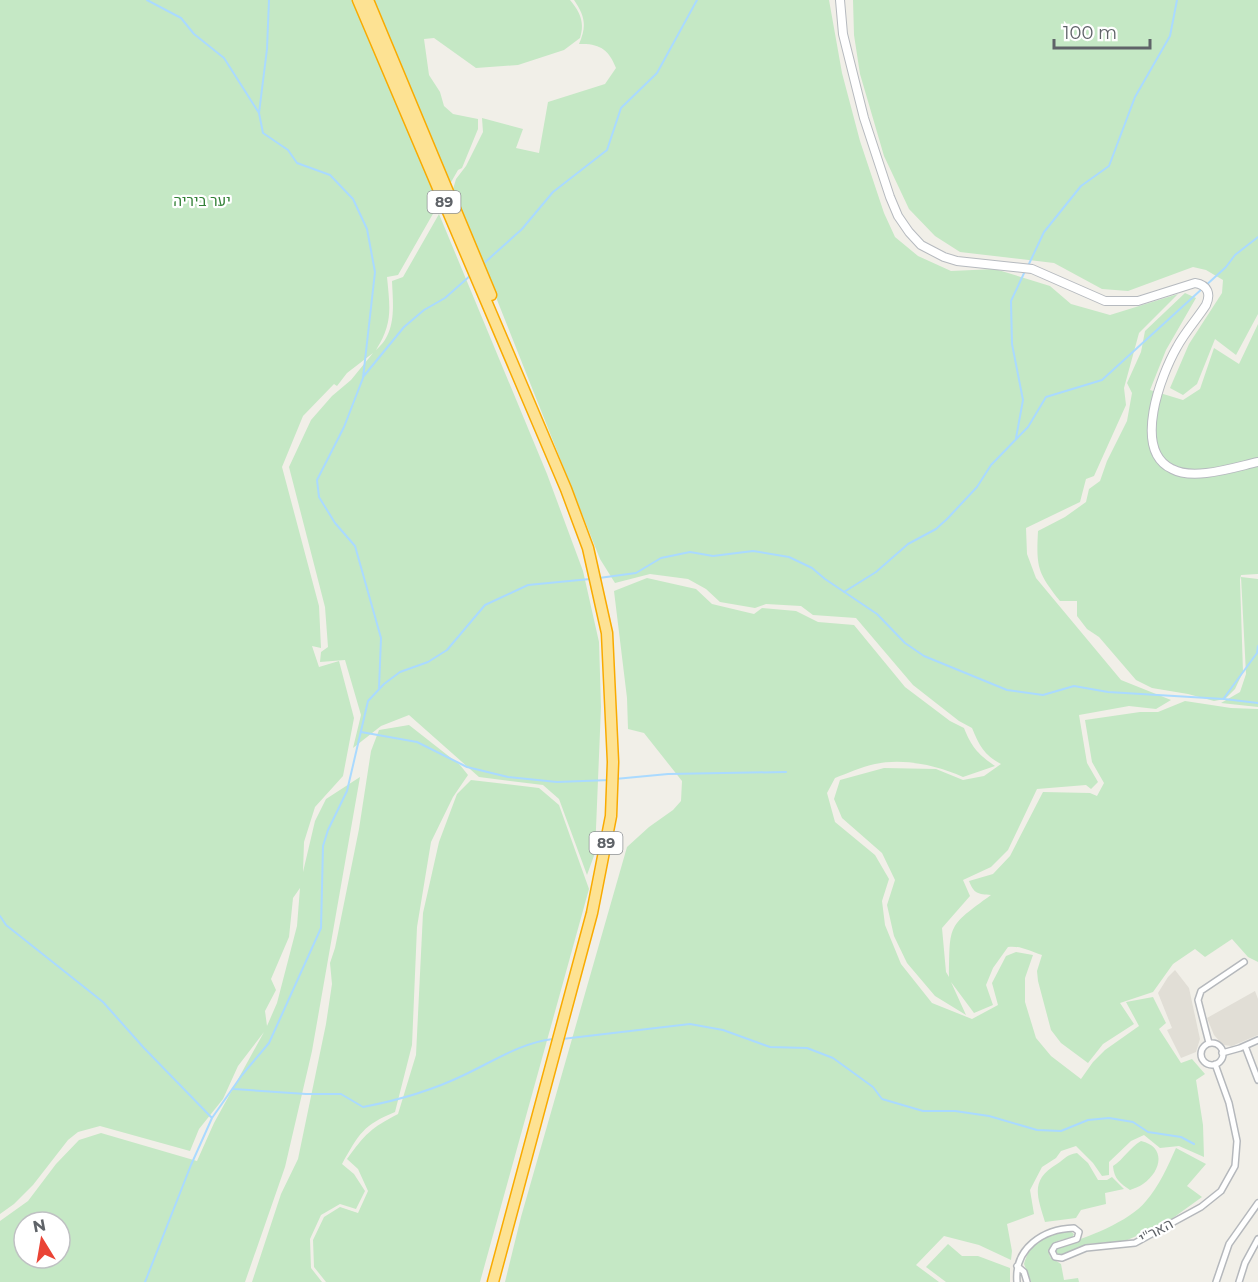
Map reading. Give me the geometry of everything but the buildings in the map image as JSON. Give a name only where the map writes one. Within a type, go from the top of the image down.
[{"type":"highway","name":"89","points":[[358,0],[566,489],[588,548],[607,633],[613,762],[610,816],[592,913],[493,1282]]},
{"type":"highway","name":"89","points":[[368,0],[487,284],[529,403]]},
{"type":"main road","points":[[840,0],[843,34],[864,118],[898,216],[915,239],[921,245],[944,257],[957,261],[1032,269],[1105,301],[1138,301],[1195,283],[1204,286],[1208,290],[1209,298],[1206,305],[1177,346],[1166,368],[1151,434],[1154,448],[1159,459],[1172,469],[1189,473],[1208,472],[1258,462]]},
{"type":"street","points":[[1209,1043],[1198,1000],[1199,995],[1201,991],[1244,962]]},
{"type":"street","points":[[1222,1053],[1258,1040]]},
{"type":"street","points":[[1209,1043],[1219,1046],[1222,1053],[1221,1059],[1215,1064],[1207,1064],[1202,1058],[1201,1050],[1209,1043]]},
{"type":"street","points":[[1245,1046],[1258,1080]]},
{"type":"street","name":"האר\"י","points":[[1017,1266],[1025,1248],[1035,1239],[1052,1232],[1074,1228],[1079,1232],[1077,1239],[1055,1246],[1052,1251],[1055,1257],[1062,1258],[1086,1248],[1131,1244],[1201,1206],[1221,1191],[1235,1166],[1237,1141],[1229,1103],[1215,1064]]},
{"type":"street","points":[[1216,1282],[1229,1244],[1258,1203]]},
{"type":"street","points":[[1239,1282],[1245,1263],[1258,1239]]},
{"type":"street","points":[[1017,1266],[1017,1282]]},
{"type":"street","points":[[1017,1266],[1023,1272],[1027,1282]]},
{"type":"shaded area","points":[[1175,970],[1189,988],[1200,1039],[1196,1052],[1181,1058],[1167,1030],[1172,1028],[1158,993]]},
{"type":"shaded area","points":[[1255,991],[1258,999],[1258,1035],[1232,1046],[1223,1045],[1214,1035],[1207,1018]]},
{"type":"green space","name":"יער ביריה","points":[[0,0],[570,0],[581,18],[580,38],[564,50],[518,65],[476,68],[434,38],[424,39],[429,75],[440,92],[444,106],[453,114],[478,119],[478,129],[462,168],[458,170],[398,275],[387,277],[388,323],[376,350],[383,343],[391,327],[392,281],[403,277],[439,214],[547,474],[583,571],[599,642],[601,707],[595,853],[587,875],[559,799],[543,785],[479,777],[409,715],[381,726],[353,748],[361,715],[345,660],[320,662],[321,652],[328,647],[325,607],[289,467],[311,420],[332,396],[351,380],[373,353],[347,373],[337,386],[334,384],[303,416],[282,467],[319,606],[321,648],[312,646],[319,667],[339,661],[354,718],[343,776],[315,807],[304,842],[303,872],[315,821],[326,799],[360,777],[312,1051],[285,1167],[245,1282],[0,1282],[0,1221],[12,1212],[12,1270],[72,1270],[72,1210],[15,1210],[28,1201],[56,1164],[79,1140],[101,1133],[197,1161],[214,1123],[264,1032],[238,1066],[223,1099],[199,1129],[190,1151],[100,1126],[78,1132],[68,1140],[33,1185],[0,1214]],"holes":[[[300,888],[297,926],[277,1003],[267,1026],[265,1011],[276,990],[271,979],[289,937],[293,898]]]},
{"type":"green space","points":[[574,0],[829,0],[842,73],[860,141],[884,213],[895,237],[918,256],[951,271],[995,269],[1050,286],[1071,304],[1110,315],[1178,294],[1139,333],[1124,388],[1126,405],[1094,476],[1086,479],[1080,502],[1026,528],[1027,554],[1036,578],[1121,680],[1171,700],[1156,709],[1129,706],[1079,715],[1087,763],[1098,782],[1091,789],[1086,785],[1037,789],[1008,850],[991,867],[963,880],[970,896],[942,928],[946,972],[949,977],[951,936],[954,928],[966,914],[991,895],[977,892],[969,881],[993,874],[1010,856],[1043,792],[1090,793],[1097,796],[1104,783],[1092,762],[1085,720],[1140,712],[1158,712],[1185,701],[1231,708],[1258,709],[1258,962],[1248,957],[1232,939],[1205,957],[1195,949],[1173,964],[1153,992],[1120,1003],[1134,1024],[1103,1044],[1088,1063],[1061,1043],[1051,1030],[1038,981],[1037,971],[1042,955],[1021,948],[1008,947],[993,968],[986,985],[993,1005],[974,1013],[951,982],[966,1015],[935,996],[907,963],[894,936],[887,905],[895,880],[882,853],[842,818],[834,799],[840,780],[884,768],[936,769],[963,780],[984,776],[1001,764],[983,749],[972,728],[959,721],[913,685],[856,618],[813,615],[801,606],[766,604],[755,608],[720,602],[706,589],[688,579],[650,574],[615,583],[600,559],[453,189],[456,179],[466,166],[483,132],[482,118],[523,129],[516,148],[539,153],[548,102],[605,84],[616,68],[603,49],[598,46],[579,44],[584,21]]},
{"type":"green space","points":[[853,0],[1258,0],[1258,314],[1236,355],[1215,339],[1197,384],[1183,395],[1170,388],[1189,344],[1222,293],[1223,280],[1206,270],[1193,267],[1128,291],[1102,289],[1054,263],[960,252],[935,236],[909,209],[884,156],[860,74],[854,35]]},
{"type":"green space","points":[[1185,293],[1196,298],[1166,350],[1150,390],[1183,400],[1200,389],[1214,348],[1239,364],[1258,324],[1258,574],[1241,575],[1240,580],[1243,672],[1235,689],[1225,699],[1214,701],[1152,688],[1136,680],[1099,637],[1087,629],[1077,616],[1077,601],[1060,601],[1043,576],[1038,562],[1038,531],[1065,517],[1086,502],[1089,489],[1100,481],[1107,461],[1127,421],[1132,393],[1127,383],[1141,352],[1145,331]]},
{"type":"green space","points":[[1241,577],[1258,579],[1258,707],[1221,703],[1240,692],[1246,674]]},
{"type":"green space","points":[[647,578],[696,589],[712,604],[754,614],[762,608],[796,611],[818,622],[854,625],[905,687],[950,721],[964,728],[976,750],[995,766],[963,777],[920,764],[886,762],[860,768],[835,778],[827,793],[835,822],[875,855],[889,879],[882,901],[885,925],[901,964],[932,1003],[972,1019],[998,1005],[992,983],[1006,956],[1016,952],[1033,955],[1025,978],[1025,1002],[1036,1038],[1051,1056],[1081,1079],[1105,1050],[1139,1026],[1126,1002],[1153,997],[1166,1023],[1159,1029],[1181,1063],[1192,1059],[1205,1074],[1196,1080],[1203,1125],[1204,1157],[1179,1146],[1160,1148],[1144,1135],[1131,1141],[1109,1162],[1109,1175],[1102,1176],[1076,1146],[1061,1151],[1056,1158],[1042,1167],[1030,1190],[1034,1214],[1007,1224],[1012,1251],[1011,1260],[979,1245],[944,1236],[916,1265],[939,1282],[505,1282],[521,1217],[627,847],[681,801],[682,781],[644,733],[628,729],[627,698],[614,591]]},
{"type":"green space","points":[[409,725],[460,765],[468,775],[453,797],[431,842],[417,927],[412,1045],[395,1112],[369,1126],[353,1145],[342,1164],[354,1174],[365,1191],[356,1209],[340,1204],[321,1215],[310,1239],[311,1268],[322,1282],[252,1282],[281,1194],[298,1159],[326,1024],[332,984],[330,963],[359,829],[371,751],[379,730]]},
{"type":"green space","points":[[471,780],[539,788],[559,805],[589,889],[480,1282],[326,1282],[314,1267],[313,1240],[324,1217],[340,1207],[358,1213],[368,1191],[358,1169],[347,1159],[369,1132],[398,1114],[416,1055],[423,913],[439,842],[457,794]]},
{"type":"green space","points":[[1141,1141],[1155,1149],[1158,1154],[1157,1167],[1149,1179],[1130,1190],[1118,1180],[1113,1166]]},
{"type":"green space","points":[[1176,1148],[1206,1164],[1187,1186],[1202,1197],[1166,1223],[1125,1241],[1087,1244],[1061,1256],[1056,1252],[1060,1246],[1106,1228],[1138,1209],[1151,1195]]},
{"type":"green space","points":[[1077,1153],[1088,1163],[1098,1180],[1107,1180],[1112,1177],[1124,1189],[1105,1193],[1106,1204],[1081,1210],[1076,1218],[1045,1222],[1038,1196],[1039,1183],[1048,1170],[1068,1156]]},
{"type":"green space","points":[[1070,1231],[1074,1234],[1072,1238],[1055,1242],[1049,1252],[1050,1257],[1061,1264],[1064,1280],[1078,1278],[1079,1282],[1031,1282],[1024,1264],[1030,1250],[1047,1237]]},
{"type":"green space","points":[[948,1244],[962,1256],[978,1256],[1010,1268],[1010,1282],[946,1282],[926,1267]]},
{"type":"waterway","points":[[147,0],[181,18],[194,34],[224,58],[259,113],[263,133],[288,150],[297,163],[330,175],[353,199],[367,229],[375,272],[363,378],[344,427],[317,480],[319,497],[335,523],[355,546],[381,638],[379,688]]},
{"type":"waterway","points":[[259,113],[267,49],[269,0]]},
{"type":"waterway","points":[[482,265],[522,229],[553,192],[607,150],[621,108],[657,73],[697,0]]},
{"type":"waterway","points":[[1028,266],[1044,232],[1081,186],[1109,166],[1135,97],[1170,36],[1177,0]]},
{"type":"waterway","points":[[844,592],[876,572],[908,544],[936,529],[947,519],[977,487],[991,465],[1028,427],[1046,397],[1102,380],[1226,267],[1235,255],[1258,237]]},
{"type":"waterway","points":[[1016,438],[1023,400],[1012,344],[1011,301],[1025,271]]},
{"type":"waterway","points":[[363,377],[404,327],[424,310],[445,298],[471,275]]},
{"type":"waterway","points":[[599,578],[636,573],[661,558],[690,552],[713,556],[753,551],[789,557],[812,568],[877,614],[905,643],[924,656],[1007,690],[1043,695],[1074,686],[1108,692],[1258,703]]},
{"type":"waterway","points":[[145,1282],[212,1118],[242,1075],[269,1043],[321,928],[323,846],[328,830],[347,791],[368,701],[384,684],[400,672],[428,662],[447,650],[485,605],[528,585],[590,579]]},
{"type":"waterway","points":[[1224,698],[1257,653],[1258,646]]},
{"type":"waterway","points":[[361,732],[417,742],[467,767],[508,777],[557,782],[610,780]]},
{"type":"waterway","points":[[615,779],[668,774],[786,772]]},
{"type":"waterway","points":[[0,916],[6,925],[103,1002],[212,1118]]},
{"type":"waterway","points":[[562,1039],[690,1024],[723,1030],[770,1047],[807,1048],[833,1058],[873,1087],[882,1099],[923,1111],[955,1111],[989,1116],[1037,1130],[1061,1131],[1088,1120],[1109,1118],[1133,1122],[1148,1132],[1181,1137],[1194,1144]]},
{"type":"waterway","points":[[234,1089],[341,1094],[363,1107],[427,1090],[452,1081],[518,1048],[553,1039]]}]
